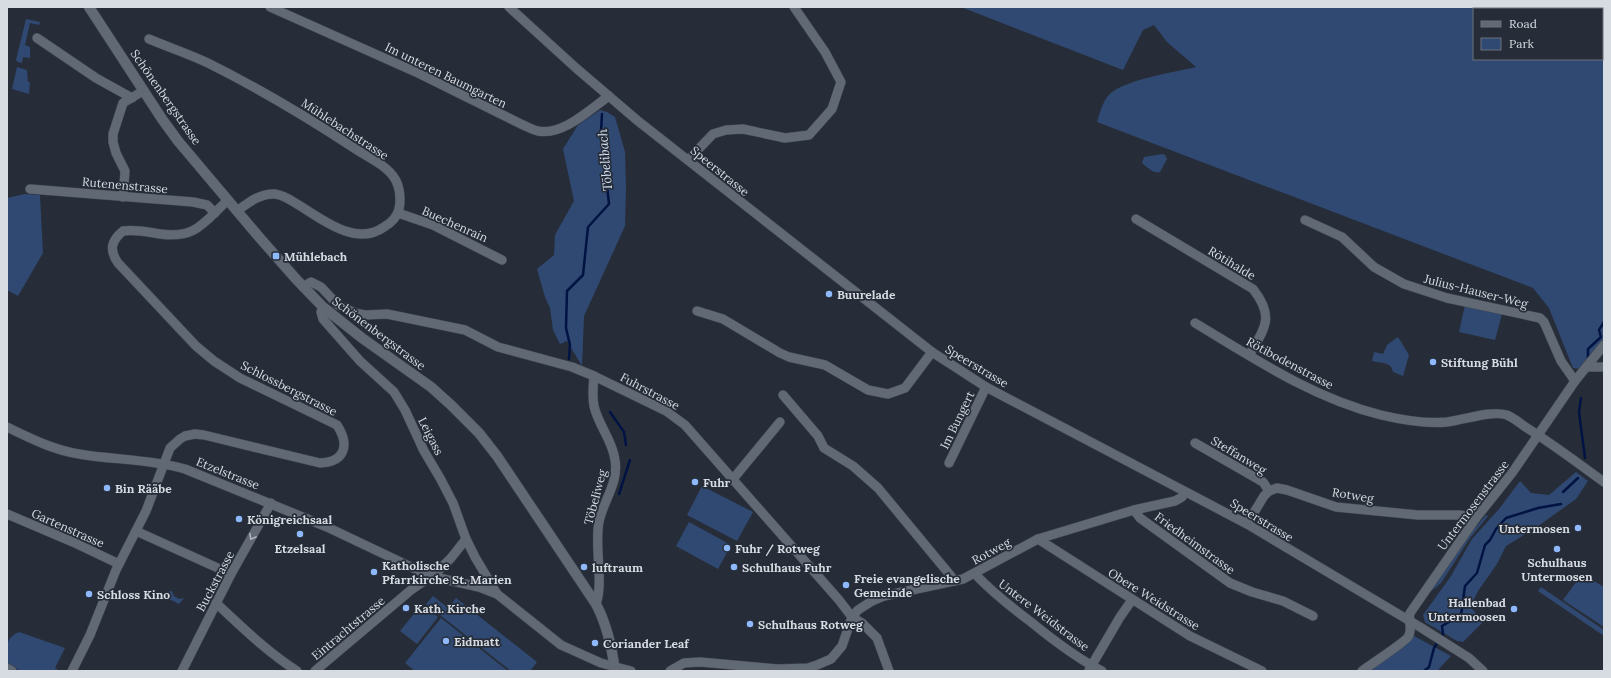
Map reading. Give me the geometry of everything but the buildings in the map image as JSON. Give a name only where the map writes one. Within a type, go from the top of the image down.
[{"type":"street","name":"Schönenbergstrasse","points":[[89,7],[143,91],[178,141],[303,287],[323,307],[362,338],[431,387],[479,433],[497,456],[596,604],[607,630],[614,670]]},
{"type":"street","name":"Im unteren Baumgarten","points":[[270,7],[420,74],[538,131],[559,130],[609,96]]},
{"type":"street","name":"Speerstrasse","points":[[509,7],[609,96],[932,352],[986,387],[1247,524],[1409,620],[1469,658],[1483,671]]},
{"type":"street","points":[[688,160],[713,134],[726,130],[743,129],[785,138],[809,135],[832,109],[841,82],[825,52],[794,7]]},
{"type":"street","points":[[36,38],[96,78],[132,98]]},
{"type":"street","name":"Mühlebachstrasse","points":[[149,39],[207,62],[280,102],[330,132],[387,170],[395,179],[398,189],[398,213]]},
{"type":"street","points":[[124,196],[124,171],[114,148],[113,134],[123,104],[143,91]]},
{"type":"street","name":"Rutenenstrasse","points":[[30,189],[193,202],[206,205],[215,213]]},
{"type":"street","points":[[237,211],[261,196],[276,194],[284,196],[335,226],[348,232],[359,234],[370,234],[379,231],[393,220],[398,213]]},
{"type":"street","name":"Schlossbergstrasse","points":[[72,671],[90,635],[119,564],[136,531],[170,448],[174,443],[185,436],[195,434],[320,463],[328,463],[335,460],[342,454],[344,435],[337,426],[240,378],[214,361],[196,346],[113,256],[112,242],[123,231],[130,230],[182,235],[192,232],[228,200]]},
{"type":"street","name":"Buechenrain","points":[[398,213],[433,225],[502,260]]},
{"type":"street","name":"Rötihalde","points":[[1136,219],[1253,289],[1261,300],[1266,315],[1264,329],[1249,356]]},
{"type":"street","name":"Julius-Hauser-Weg","points":[[1305,220],[1342,237],[1374,267],[1404,284],[1447,298],[1540,318],[1544,322],[1561,361],[1576,381]]},
{"type":"street","name":"Fuhrstrasse","points":[[303,287],[311,282],[317,284],[338,305],[355,313],[365,315],[387,314],[465,330],[498,347],[553,361],[594,376],[666,411],[685,425],[839,600],[852,617],[862,623],[877,638],[889,671]]},
{"type":"street","name":"Leigass","points":[[323,307],[321,312],[323,319],[360,361],[394,392],[405,410],[424,451],[453,503],[466,539],[480,567],[497,594]]},
{"type":"street","points":[[697,311],[723,319],[780,353],[790,357],[825,365],[868,390],[888,394],[905,388],[932,352]]},
{"type":"street","name":"Rötibodenstrasse","points":[[1195,323],[1249,356],[1312,391],[1342,403],[1382,415],[1415,421],[1447,422],[1485,414],[1507,415],[1604,482]]},
{"type":"street","name":"Untermosenstrasse","points":[[1362,671],[1408,638],[1411,629],[1409,620],[1410,613],[1476,518],[1512,473],[1576,381],[1604,345]]},
{"type":"street","points":[[1587,366],[1604,367]]},
{"type":"street","name":"Töbeliweg","points":[[594,376],[594,407],[615,459],[616,469],[612,488],[599,520],[597,539],[599,589],[596,604]]},
{"type":"street","name":"Im Bungert","points":[[949,463],[986,387]]},
{"type":"street","points":[[783,395],[818,436],[824,448],[853,466],[878,488],[956,581]]},
{"type":"street","points":[[733,479],[780,422]]},
{"type":"street","name":"Etzelstrasse","points":[[7,428],[46,445],[78,454],[165,463],[185,469],[327,527],[430,576],[479,587],[497,594]]},
{"type":"street","name":"Steffanweg","points":[[1195,443],[1263,482],[1268,491]]},
{"type":"street","name":"Rotweg","points":[[1268,491],[1277,488],[1287,490],[1336,506],[1418,515],[1460,515],[1476,518]]},
{"type":"street","points":[[1247,524],[1268,491]]},
{"type":"street","name":"Rotweg","points":[[670,671],[674,667],[684,663],[700,662],[777,669],[808,668],[830,659],[842,646],[852,617],[864,605],[884,596],[956,581],[975,574],[1038,539],[1134,510],[1179,499],[1185,492]]},
{"type":"street","name":"Buckstrasse","points":[[182,671],[216,603],[271,503]]},
{"type":"street","name":"Friedheimstrasse","points":[[1134,510],[1140,518],[1230,583],[1252,592],[1283,601],[1313,616]]},
{"type":"street","name":"Gartenstrasse","points":[[7,514],[75,543],[119,564]]},
{"type":"street","points":[[136,531],[232,574]]},
{"type":"street","name":"Eintrachtstrasse","points":[[315,671],[451,558],[466,539]]},
{"type":"street","name":"Obere Weidstrasse","points":[[1038,539],[1190,636],[1262,671]]},
{"type":"street","name":"Untere Weidstrasse","points":[[975,574],[1006,603],[1057,643],[1090,668],[1102,671]]},
{"type":"street","points":[[497,594],[561,645],[614,670],[631,671]]},
{"type":"street","points":[[1090,668],[1120,617],[1132,600]]},
{"type":"street","points":[[216,603],[278,659],[297,671]]},
{"type":"street","points":[[7,668],[12,671]]},
{"type":"green space","points":[[961,7],[1604,7],[1604,350],[1588,370],[1573,368],[1549,308],[1533,288],[1097,122],[1101,108],[1108,96],[1124,85],[1149,77],[1196,67],[1167,42],[1154,25],[1143,30],[1123,70]]},
{"type":"green space","points":[[26,19],[40,22],[39,25],[30,23],[25,45],[30,47],[30,58],[23,57],[22,63],[16,60]]},
{"type":"green space","points":[[17,67],[27,70],[28,82],[30,82],[29,94],[12,89]]},
{"type":"green space","points":[[600,110],[615,117],[625,152],[625,226],[584,316],[582,366],[567,341],[560,344],[553,330],[550,308],[545,297],[537,269],[554,255],[555,235],[574,201],[563,149],[578,125]]},
{"type":"green space","points":[[1162,154],[1165,155],[1167,159],[1160,172],[1153,171],[1142,163],[1144,157]]},
{"type":"green space","points":[[25,194],[40,195],[43,253],[18,296],[7,290],[7,198]]},
{"type":"green space","points":[[1465,305],[1502,314],[1495,340],[1459,332]]},
{"type":"green space","points":[[1398,337],[1409,355],[1403,376],[1393,372],[1391,366],[1372,361],[1374,352],[1383,354],[1387,345]]},
{"type":"green space","points":[[1576,472],[1588,481],[1576,499],[1534,529],[1506,546],[1497,564],[1478,591],[1470,607],[1484,621],[1463,642],[1457,641],[1425,622],[1423,615],[1451,576],[1472,539],[1499,509],[1520,481],[1531,493],[1549,495]]},
{"type":"green space","points":[[702,486],[753,512],[737,541],[687,515]]},
{"type":"green space","points":[[1486,515],[1488,516],[1470,538],[1441,583],[1429,593],[1428,592],[1465,540]]},
{"type":"green space","points":[[689,522],[731,545],[718,569],[676,546]]},
{"type":"green space","points":[[1582,574],[1604,587],[1604,627],[1563,600]]},
{"type":"green space","points":[[1541,587],[1604,630],[1604,636],[1538,591]]},
{"type":"green space","points":[[172,591],[174,596],[179,599],[184,598],[179,604],[171,600],[166,600],[165,598],[168,596],[167,592]]},
{"type":"green space","points":[[433,596],[448,608],[456,598],[537,662],[530,671],[511,671],[426,604]]},
{"type":"green space","points":[[422,604],[438,617],[417,644],[400,631]]},
{"type":"green space","name":"Eidmatt","points":[[441,618],[508,671],[415,671],[405,663]]},
{"type":"green space","points":[[19,632],[65,648],[55,668],[59,671],[20,671],[7,662],[7,644],[14,634]]},
{"type":"green space","points":[[1414,636],[1451,656],[1437,671],[1372,671],[1375,667]]},
{"type":"waterway","name":"Töbelibach","points":[[569,359],[570,345],[566,328],[567,291],[583,275],[588,227],[609,204],[601,132],[602,114]]},
{"type":"waterway","points":[[1588,359],[1588,349],[1601,337],[1599,330],[1604,322]]},
{"type":"waterway","points":[[1581,398],[1579,412],[1585,458]]},
{"type":"waterway","name":"Töbelibach","points":[[610,412],[624,432],[626,445]]},
{"type":"waterway","name":"Töbelibach","points":[[619,494],[630,460]]},
{"type":"waterway","points":[[1563,492],[1578,478]]},
{"type":"waterway","points":[[1424,671],[1429,667],[1434,648],[1443,634],[1442,626],[1461,615],[1465,586],[1477,573],[1485,545],[1490,540],[1496,529],[1506,518],[1538,508],[1561,504]]},
{"type":"place","name":"Mühlebach","points":[[276,256]]},
{"type":"place","name":"Buurelade","points":[[829,294]]},
{"type":"place","name":"Stiftung Bühl","points":[[1433,362]]},
{"type":"place","name":"Fuhr","points":[[695,482]]},
{"type":"place","name":"Bin Rääbe","points":[[107,488]]},
{"type":"place","name":"Königreichsaal","points":[[239,519]]},
{"type":"place","name":"Untermosen","points":[[1578,528]]},
{"type":"place","name":"Etzelsaal","points":[[300,534]]},
{"type":"place","name":"Fuhr / Rotweg","points":[[727,548]]},
{"type":"place","name":"Schulhaus Untermosen","points":[[1557,549]]},
{"type":"place","name":"luftraum","points":[[584,567]]},
{"type":"place","name":"Schulhaus Fuhr","points":[[734,567]]},
{"type":"place","name":"Katholische Pfarrkirche St. Marien","points":[[374,572]]},
{"type":"place","name":"Freie evangelische Gemeinde","points":[[846,585]]},
{"type":"place","name":"Schloss Kino","points":[[89,594]]},
{"type":"place","name":"Kath. Kirche","points":[[406,608]]},
{"type":"place","name":"Hallenbad Untermoosen","points":[[1514,609]]},
{"type":"place","name":"Schulhaus Rotweg","points":[[750,624]]},
{"type":"place","name":"Eidmatt","points":[[446,641]]},
{"type":"place","name":"Coriander Leaf","points":[[595,643]]}]
